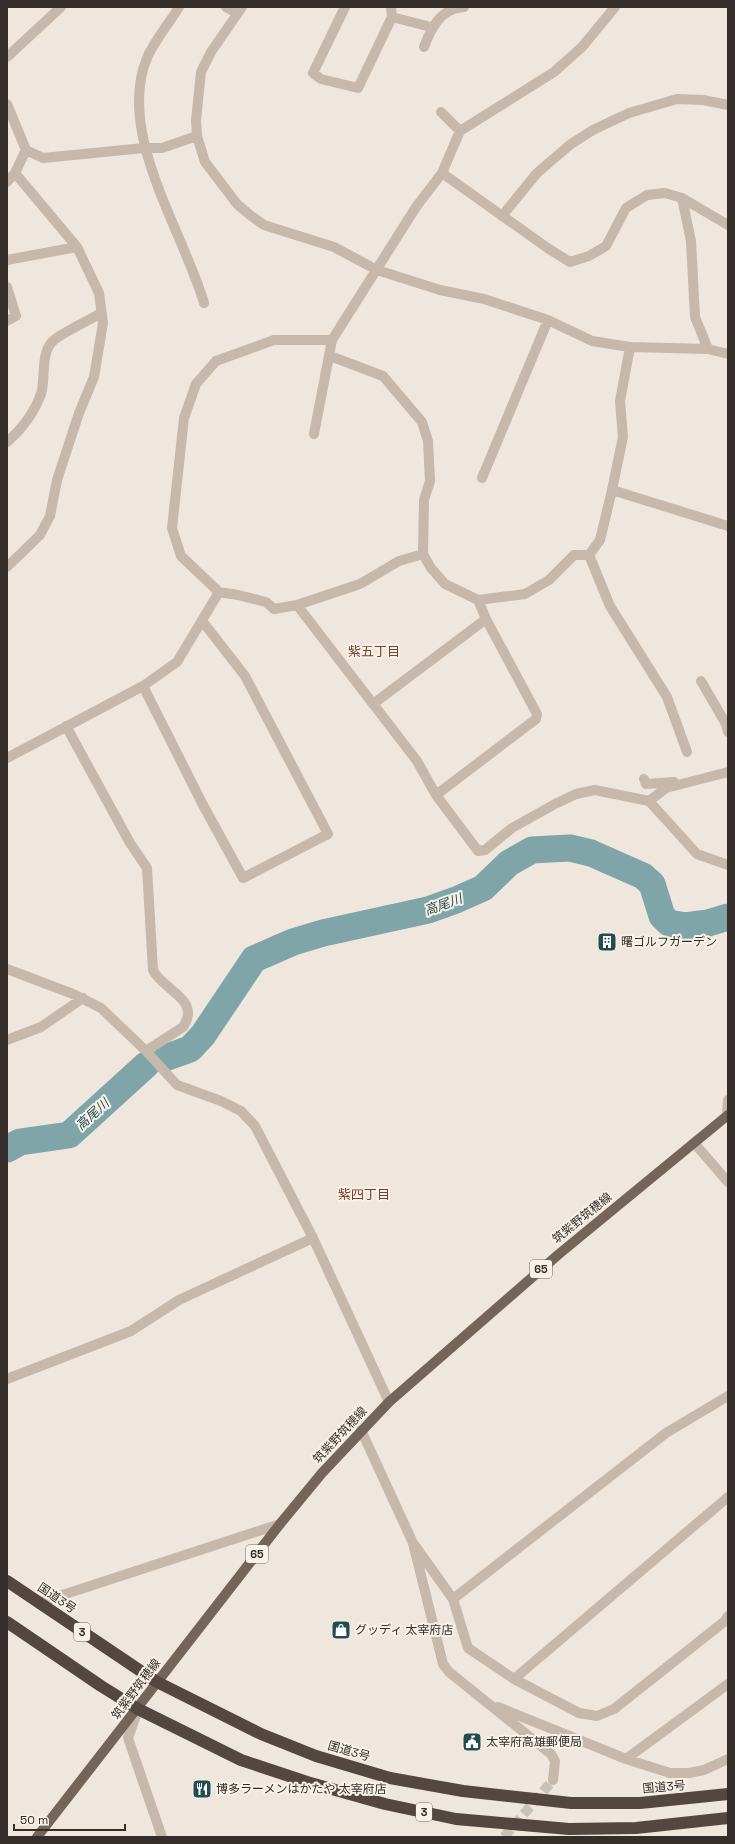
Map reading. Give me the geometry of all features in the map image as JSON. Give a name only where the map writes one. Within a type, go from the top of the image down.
[{"type":"highway","name":"国道3号","points":[[7,1581],[38,1604],[157,1682],[275,1739],[316,1756],[390,1778],[463,1791],[571,1803],[640,1803],[728,1794]]},
{"type":"highway","name":"3","points":[[7,1622],[101,1686],[138,1709],[240,1760],[307,1782],[378,1802],[456,1819],[569,1829],[636,1828],[728,1818]]},
{"type":"main road","name":"筑紫野筑穂線","points":[[37,1837],[138,1709],[157,1682],[280,1524],[322,1473],[361,1430],[389,1402],[559,1254],[695,1144],[728,1115]]},
{"type":"street","points":[[7,57],[62,7]]},
{"type":"street","points":[[179,7],[147,58],[138,93],[144,148],[153,174],[196,278],[204,303]]},
{"type":"street","points":[[226,7],[240,10],[210,52],[201,72],[196,120],[196,136],[205,162],[237,204],[264,225],[334,247],[377,270],[440,290],[484,299],[548,320],[592,342],[630,347],[708,349],[728,354]]},
{"type":"street","points":[[345,7],[313,73],[321,79],[358,88],[392,12],[431,27]]},
{"type":"street","points":[[424,47],[431,27],[453,7],[464,7]]},
{"type":"street","points":[[314,434],[332,340],[416,207],[442,173],[460,130],[554,72],[582,47],[615,7]]},
{"type":"street","points":[[502,216],[537,173],[571,144],[593,130],[628,113],[677,99],[703,100],[728,105]]},
{"type":"street","points":[[7,104],[26,150],[43,158],[144,148],[162,148],[196,136]]},
{"type":"street","points":[[441,112],[460,130]]},
{"type":"street","points":[[7,182],[15,173],[26,150]]},
{"type":"street","points":[[7,567],[40,535],[50,516],[57,480],[79,413],[94,377],[102,323],[98,293],[77,247],[15,173]]},
{"type":"street","points":[[442,173],[570,262],[589,256],[606,246],[626,208],[647,195],[665,193],[682,198],[728,225]]},
{"type":"street","points":[[682,198],[692,241],[695,317],[708,349]]},
{"type":"street","points":[[7,260],[77,247]]},
{"type":"street","points":[[7,286],[16,316],[7,321]]},
{"type":"street","points":[[7,442],[16,434],[32,413],[41,394],[45,372],[45,352],[53,341],[101,313]]},
{"type":"street","points":[[482,478],[548,320]]},
{"type":"street","points":[[332,340],[274,340],[216,361],[196,384],[184,418],[172,528],[181,556],[219,592],[266,602],[274,609],[297,605],[360,584],[399,561],[423,554]]},
{"type":"street","points":[[589,555],[600,540],[624,437],[620,401],[630,347]]},
{"type":"street","points":[[330,356],[382,376],[422,422],[428,441],[430,481],[424,500],[423,554],[431,568],[445,584],[478,600],[526,594],[549,580],[574,555],[589,555]]},
{"type":"street","points":[[612,490],[728,526]]},
{"type":"street","points":[[589,555],[610,606],[668,697],[687,752]]},
{"type":"street","points":[[7,758],[143,686],[177,662],[203,622],[219,592]]},
{"type":"street","points":[[436,795],[536,719],[537,714],[478,600]]},
{"type":"street","points":[[297,605],[417,761],[436,795],[478,851],[485,850],[512,828],[555,804],[576,794],[595,790],[649,801],[697,854],[728,865]]},
{"type":"street","points":[[373,704],[486,618]]},
{"type":"street","points":[[143,686],[243,878],[328,834],[245,676],[203,622]]},
{"type":"street","points":[[701,681],[726,724],[728,732]]},
{"type":"street","points":[[66,726],[130,843],[147,868],[153,970],[156,976],[181,997],[187,1008],[187,1021],[183,1026],[146,1050]]},
{"type":"street","points":[[649,801],[666,788],[728,772]]},
{"type":"street","points":[[644,779],[646,784],[693,780]]},
{"type":"street","points":[[7,969],[83,998],[101,1008],[146,1050],[177,1085],[221,1101],[241,1111],[255,1126],[314,1238],[389,1402]]},
{"type":"street","points":[[7,1040],[41,1027],[83,998]]},
{"type":"street","points":[[728,1100],[728,1115]]},
{"type":"street","points":[[695,1144],[728,1182]]},
{"type":"street","points":[[7,1379],[131,1331],[179,1300],[314,1238]]},
{"type":"street","points":[[453,1599],[666,1433],[728,1396]]},
{"type":"street","points":[[361,1430],[413,1543],[443,1664],[449,1672],[551,1754],[555,1761],[553,1780]]},
{"type":"street","points":[[514,1679],[728,1497]]},
{"type":"street","points":[[38,1604],[280,1524]]},
{"type":"street","points":[[413,1543],[453,1599],[468,1648],[514,1679],[579,1712],[597,1716],[614,1709],[724,1622],[728,1616]]},
{"type":"street","points":[[626,1759],[728,1684]]},
{"type":"street","points":[[487,1703],[626,1759],[670,1773],[689,1774],[704,1770],[728,1759]]},
{"type":"street","points":[[138,1709],[128,1738],[162,1837]]},
{"type":"waterway","name":"高尾川","points":[[162,1059],[190,1049],[203,1035],[254,959],[293,942],[323,933],[428,910],[456,900],[483,888],[509,863],[532,850],[570,848],[591,853],[643,876],[652,884],[662,916],[669,923],[685,926],[708,923],[728,917]]},
{"type":"waterway","name":"高尾川","points":[[7,1149],[20,1142],[69,1135],[146,1065]]},
{"type":"tunnel","points":[[504,1837],[553,1780]]},
{"type":"place","name":"曙ゴルフガーデン","points":[[607,942]]},
{"type":"place","name":"グッディ 太宰府店","points":[[341,1630]]},
{"type":"place","name":"太宰府高雄郵便局","points":[[472,1742]]},
{"type":"place","name":"博多ラーメンはかたや 太宰府店","points":[[202,1789]]},
{"type":"district","name":"紫五丁目","points":[[374,651]]},
{"type":"district","name":"紫四丁目","points":[[364,1194]]}]
